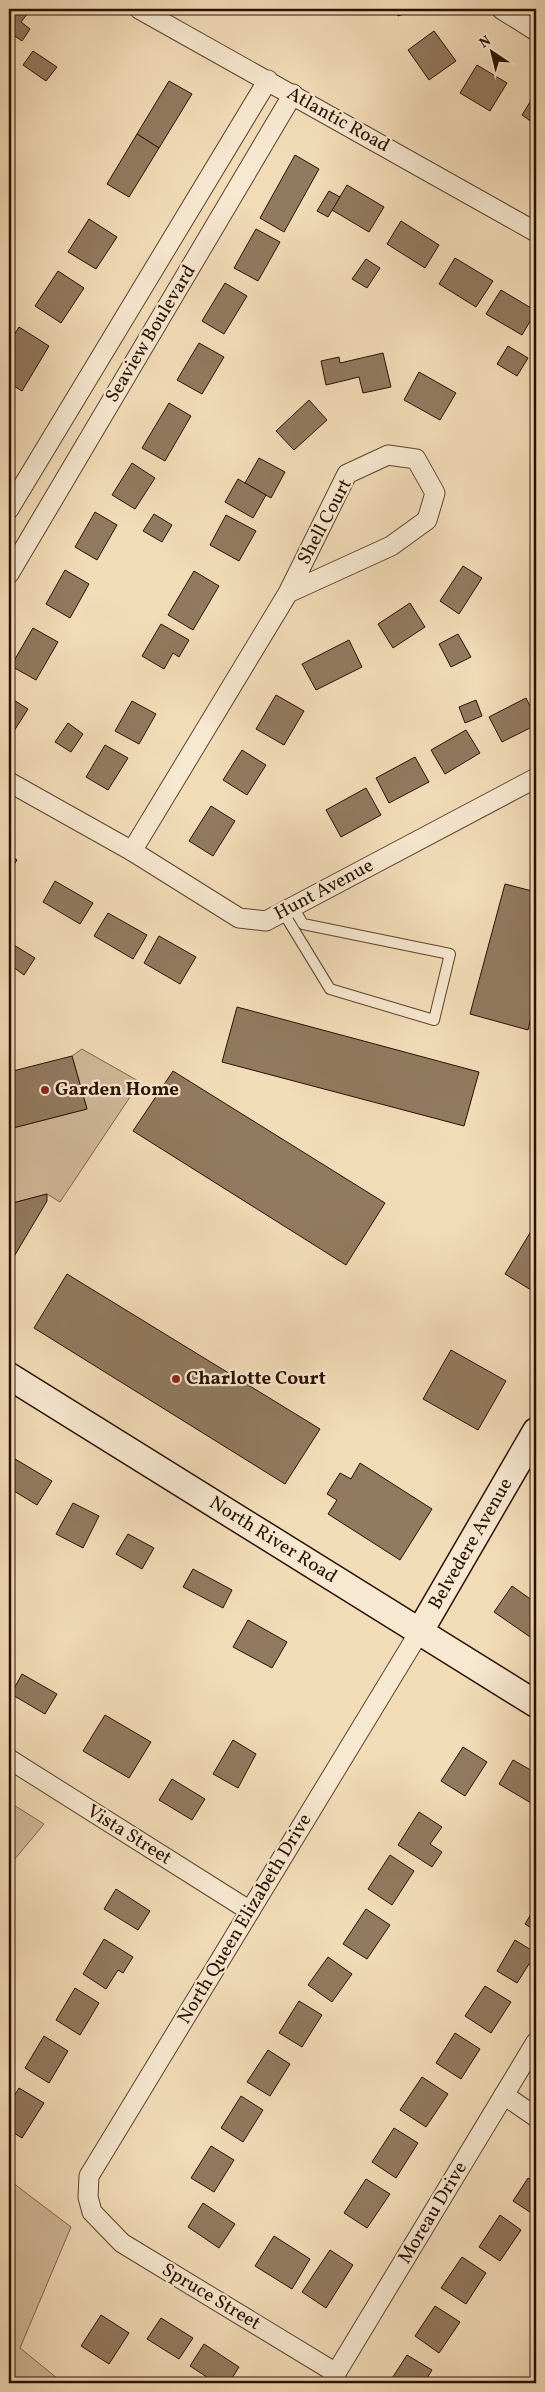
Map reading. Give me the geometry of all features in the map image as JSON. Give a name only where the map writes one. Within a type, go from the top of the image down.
[{"type":"main road","name":"North River Road","points":[[9,1376],[536,1704]]},
{"type":"main road","name":"Belvedere Avenue","points":[[420,1631],[536,1431]]},
{"type":"street","name":"Atlantic Road","points":[[139,9],[536,232]]},
{"type":"street","points":[[501,9],[536,31]]},
{"type":"street","name":"Seaview Boulevard","points":[[9,510],[268,80]]},
{"type":"street","name":"Seaview Boulevard","points":[[9,574],[293,94]]},
{"type":"street","name":"Shell Court","points":[[132,851],[288,593],[347,474],[388,455],[416,459],[435,493],[427,520],[391,546],[288,593]]},
{"type":"street","name":"Hunt Avenue","points":[[9,782],[132,851],[239,918],[266,921],[536,778]]},
{"type":"street","name":"North Queen Elizabeth Drive","points":[[92,2212],[88,2197],[89,2176],[420,1631]]},
{"type":"street","name":"Vista Street","points":[[9,1759],[250,1911]]},
{"type":"street","name":"Moreau Drive","points":[[333,2378],[536,2042]]},
{"type":"street","points":[[504,2095],[536,2117]]},
{"type":"street","name":"Spruce Street","points":[[92,2212],[122,2243],[333,2378]]},
{"type":"lane","points":[[288,910],[303,924],[450,954],[434,1020],[330,989],[288,910]]},
{"type":"shaded area","points":[[82,1049],[140,1082],[60,1202],[47,1194],[9,1204],[9,1129],[87,1109],[72,1056]]},
{"type":"shaded area","points":[[9,1802],[44,1824],[9,1866]]},
{"type":"shaded area","points":[[9,2180],[71,2227],[20,2348],[63,2383],[9,2383]]},
{"type":"building","points":[[9,9],[31,9],[21,22],[30,29],[22,41],[9,32]]},
{"type":"building","points":[[395,9],[417,9],[398,16]]},
{"type":"building","points":[[434,31],[456,61],[429,80],[408,50]]},
{"type":"building","points":[[33,51],[57,67],[46,81],[23,65]]},
{"type":"building","points":[[477,65],[507,83],[490,111],[460,93]]},
{"type":"building","points":[[169,81],[192,94],[159,148],[137,134]]},
{"type":"building","points":[[536,95],[536,125],[522,115]]},
{"type":"building","points":[[137,134],[159,148],[129,197],[107,184]]},
{"type":"building","points":[[295,155],[319,169],[284,232],[260,218]]},
{"type":"building","points":[[347,185],[384,207],[369,232],[332,210]]},
{"type":"building","points":[[329,191],[340,197],[328,217],[317,211]]},
{"type":"building","points":[[89,219],[117,237],[96,269],[68,252]]},
{"type":"building","points":[[401,221],[439,245],[425,268],[387,244]]},
{"type":"building","points":[[256,229],[280,242],[258,281],[234,268]]},
{"type":"building","points":[[455,258],[493,281],[476,307],[439,284]]},
{"type":"building","points":[[366,259],[380,268],[367,288],[352,279]]},
{"type":"building","points":[[58,271],[84,288],[61,323],[35,306]]},
{"type":"building","points":[[225,283],[247,296],[224,334],[202,321]]},
{"type":"building","points":[[501,290],[536,311],[522,335],[486,314]]},
{"type":"building","points":[[19,327],[49,346],[22,391],[9,383],[9,343]]},
{"type":"building","points":[[199,343],[224,357],[202,394],[177,380]]},
{"type":"building","points":[[508,346],[528,358],[517,376],[497,364]]},
{"type":"building","points":[[383,353],[391,387],[363,393],[359,377],[326,385],[321,361],[339,357],[340,363]]},
{"type":"building","points":[[419,372],[456,393],[440,420],[404,400]]},
{"type":"building","points":[[309,400],[327,420],[294,450],[276,431]]},
{"type":"building","points":[[169,403],[191,416],[165,461],[142,448]]},
{"type":"building","points":[[259,458],[285,472],[271,498],[245,483]]},
{"type":"building","points":[[132,463],[155,478],[135,509],[112,495]]},
{"type":"building","points":[[238,479],[266,495],[253,518],[225,502]]},
{"type":"building","points":[[95,512],[117,525],[97,560],[75,547]]},
{"type":"building","points":[[154,514],[172,525],[162,542],[143,531]]},
{"type":"building","points":[[226,515],[256,531],[239,561],[210,545]]},
{"type":"building","points":[[463,566],[482,578],[459,614],[440,601]]},
{"type":"building","points":[[65,570],[89,584],[70,618],[46,604]]},
{"type":"building","points":[[194,571],[219,586],[193,630],[168,615]]},
{"type":"building","points":[[410,603],[425,627],[393,648],[378,624]]},
{"type":"building","points":[[161,624],[189,640],[179,657],[173,653],[164,669],[142,656]]},
{"type":"building","points":[[33,628],[58,642],[36,680],[11,666]]},
{"type":"building","points":[[458,634],[471,657],[451,667],[439,644]]},
{"type":"building","points":[[349,640],[362,667],[316,690],[302,664]]},
{"type":"building","points":[[276,695],[304,711],[284,745],[256,729]]},
{"type":"building","points":[[9,697],[28,709],[14,731],[9,728]]},
{"type":"building","points":[[526,698],[536,718],[536,725],[502,742],[489,717]]},
{"type":"building","points":[[476,700],[482,716],[465,723],[459,707]]},
{"type":"building","points":[[132,701],[156,714],[139,744],[115,731]]},
{"type":"building","points":[[68,723],[83,734],[71,752],[55,742]]},
{"type":"building","points":[[466,730],[480,753],[445,774],[431,750]]},
{"type":"building","points":[[105,745],[128,758],[108,790],[86,777]]},
{"type":"building","points":[[242,750],[266,765],[247,795],[223,780]]},
{"type":"building","points":[[415,757],[429,782],[389,803],[376,778]]},
{"type":"building","points":[[366,788],[381,815],[341,837],[326,810]]},
{"type":"building","points":[[211,806],[235,821],[213,856],[189,841]]},
{"type":"building","points":[[9,854],[17,860],[9,872]]},
{"type":"building","points":[[55,881],[93,903],[80,924],[43,902]]},
{"type":"building","points":[[505,884],[536,892],[536,997],[528,1030],[470,1014]]},
{"type":"building","points":[[108,913],[147,935],[133,959],[94,936]]},
{"type":"building","points":[[159,936],[196,957],[180,984],[144,963]]},
{"type":"building","points":[[9,942],[35,958],[24,975],[9,964]]},
{"type":"building","points":[[237,1007],[479,1072],[464,1126],[222,1062]]},
{"type":"building","name":"Garden Home","points":[[72,1056],[87,1109],[9,1129],[9,1072]]},
{"type":"building","points":[[173,1071],[385,1203],[346,1265],[133,1131]]},
{"type":"building","points":[[47,1194],[47,1201],[9,1265],[9,1204]]},
{"type":"building","points":[[536,1223],[536,1293],[505,1274]]},
{"type":"building","name":"Charlotte Court","points":[[67,1274],[320,1429],[285,1484],[34,1328]]},
{"type":"building","points":[[451,1350],[506,1381],[478,1430],[423,1399]]},
{"type":"building","points":[[10,1456],[52,1481],[37,1505],[9,1488]]},
{"type":"building","points":[[360,1463],[432,1509],[400,1560],[328,1514],[337,1500],[327,1494],[340,1473],[351,1479]]},
{"type":"building","points":[[73,1503],[99,1516],[83,1548],[56,1534]]},
{"type":"building","points":[[128,1534],[154,1548],[142,1569],[116,1554]]},
{"type":"building","points":[[193,1569],[232,1590],[223,1608],[183,1587]]},
{"type":"building","points":[[512,1586],[536,1603],[536,1641],[494,1612]]},
{"type":"building","points":[[248,1620],[287,1642],[272,1668],[233,1647]]},
{"type":"building","points":[[22,1674],[57,1694],[45,1714],[11,1694]]},
{"type":"building","points":[[105,1715],[151,1742],[129,1778],[83,1751]]},
{"type":"building","points":[[233,1740],[256,1754],[238,1788],[213,1774]]},
{"type":"building","points":[[463,1747],[487,1762],[465,1796],[441,1781]]},
{"type":"building","points":[[513,1760],[536,1773],[536,1793],[531,1803],[499,1784]]},
{"type":"building","points":[[172,1779],[205,1799],[192,1820],[159,1800]]},
{"type":"building","points":[[419,1812],[442,1827],[430,1844],[442,1852],[432,1867],[398,1845]]},
{"type":"building","points":[[390,1855],[414,1871],[392,1905],[368,1889]]},
{"type":"building","points":[[116,1889],[150,1911],[138,1930],[104,1909]]},
{"type":"building","points":[[536,1906],[536,1931],[525,1924]]},
{"type":"building","points":[[366,1909],[390,1925],[367,1959],[343,1944]]},
{"type":"building","points":[[104,1939],[133,1957],[123,1973],[118,1970],[106,1989],[83,1974]]},
{"type":"building","points":[[515,1940],[536,1953],[534,1968],[529,1964],[517,1983],[497,1971]]},
{"type":"building","points":[[328,1957],[352,1974],[332,2002],[308,1985]]},
{"type":"building","points":[[485,1986],[511,2002],[491,2033],[465,2016]]},
{"type":"building","points":[[75,1988],[99,2003],[80,2035],[56,2020]]},
{"type":"building","points":[[299,2001],[322,2015],[302,2047],[279,2033]]},
{"type":"building","points":[[455,2033],[480,2049],[461,2079],[436,2063]]},
{"type":"building","points":[[44,2036],[68,2051],[49,2083],[25,2068]]},
{"type":"building","points":[[268,2050],[290,2064],[270,2096],[247,2082]]},
{"type":"building","points":[[422,2077],[448,2094],[426,2127],[400,2110]]},
{"type":"building","points":[[19,2088],[44,2103],[22,2138],[9,2130],[9,2104]]},
{"type":"building","points":[[241,2096],[263,2110],[243,2142],[221,2128]]},
{"type":"building","points":[[394,2128],[418,2143],[396,2178],[372,2162]]},
{"type":"building","points":[[211,2146],[234,2160],[214,2192],[191,2178]]},
{"type":"building","points":[[528,2178],[536,2183],[536,2216],[513,2201]]},
{"type":"building","points":[[366,2179],[390,2194],[367,2228],[344,2213]]},
{"type":"building","points":[[203,2203],[235,2224],[219,2248],[188,2227]]},
{"type":"building","points":[[500,2215],[521,2230],[500,2261],[479,2247]]},
{"type":"building","points":[[274,2236],[310,2259],[292,2289],[255,2266]]},
{"type":"building","points":[[330,2250],[353,2265],[326,2308],[302,2292]]},
{"type":"building","points":[[462,2257],[486,2273],[466,2304],[441,2288]]},
{"type":"building","points":[[435,2306],[460,2322],[439,2353],[415,2336]]},
{"type":"building","points":[[101,2315],[129,2333],[109,2364],[81,2346]]},
{"type":"building","points":[[161,2318],[193,2338],[179,2359],[147,2339]]},
{"type":"building","points":[[204,2344],[239,2367],[229,2383],[216,2383],[190,2366]]},
{"type":"building","points":[[407,2355],[432,2370],[424,2383],[389,2383]]},
{"type":"place","name":"Garden Home","points":[[45,1090]]},
{"type":"place","name":"Charlotte Court","points":[[176,1379]]}]
